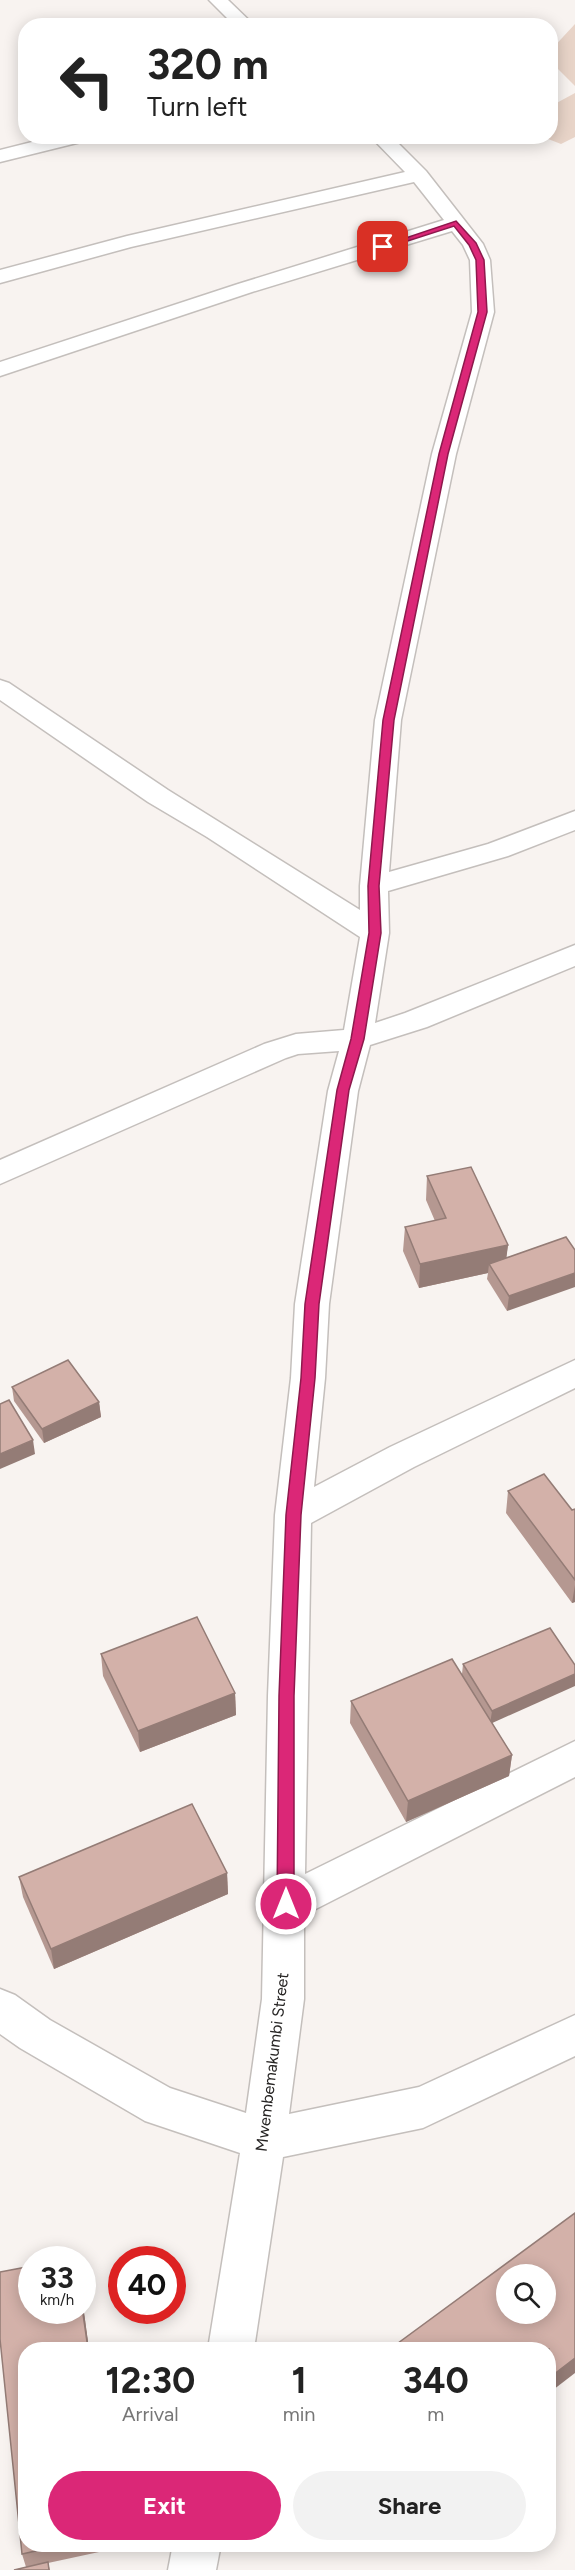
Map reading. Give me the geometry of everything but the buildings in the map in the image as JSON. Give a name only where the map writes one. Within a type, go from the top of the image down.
[{"type":"street","points":[[218,0],[237,18]]},
{"type":"street","points":[[0,156],[49,144]]},
{"type":"street","name":"Mwembemakumbi Street","points":[[232,2342],[264,2140],[283,1999],[286,1904],[286,1696],[293,1515],[308,1378],[312,1304],[343,1090],[357,1039],[375,933],[374,886],[388,720],[444,454],[483,312],[480,260],[473,244],[418,174],[387,144]]},
{"type":"street","points":[[0,277],[127,242],[418,174]]},
{"type":"street","points":[[0,369],[245,288],[456,223]]},
{"type":"street","points":[[0,688],[158,796],[375,933]]},
{"type":"street","points":[[374,886],[498,850],[575,820]]},
{"type":"street","points":[[0,1173],[275,1051],[296,1044],[357,1039],[417,1020],[575,955]]},
{"type":"street","points":[[293,1515],[402,1457],[575,1373]]},
{"type":"street","points":[[286,1904],[575,1758]]},
{"type":"street","points":[[0,2009],[35,2034],[160,2106],[264,2140],[423,2107],[575,2035]]},
{"type":"street","points":[[192,2570],[195,2552]]},
{"type":"shaded area","points":[[575,24],[575,86],[558,69],[558,42]]},
{"type":"shaded area","points":[[575,93],[575,137],[561,144],[558,143],[558,102]]},
{"type":"route","points":[[286,1904],[286,1696],[293,1515],[308,1378],[312,1304],[343,1090],[357,1039],[375,933],[374,886],[388,720],[444,454],[483,312],[483,278],[480,260],[473,244],[456,223],[383,247]]}]
